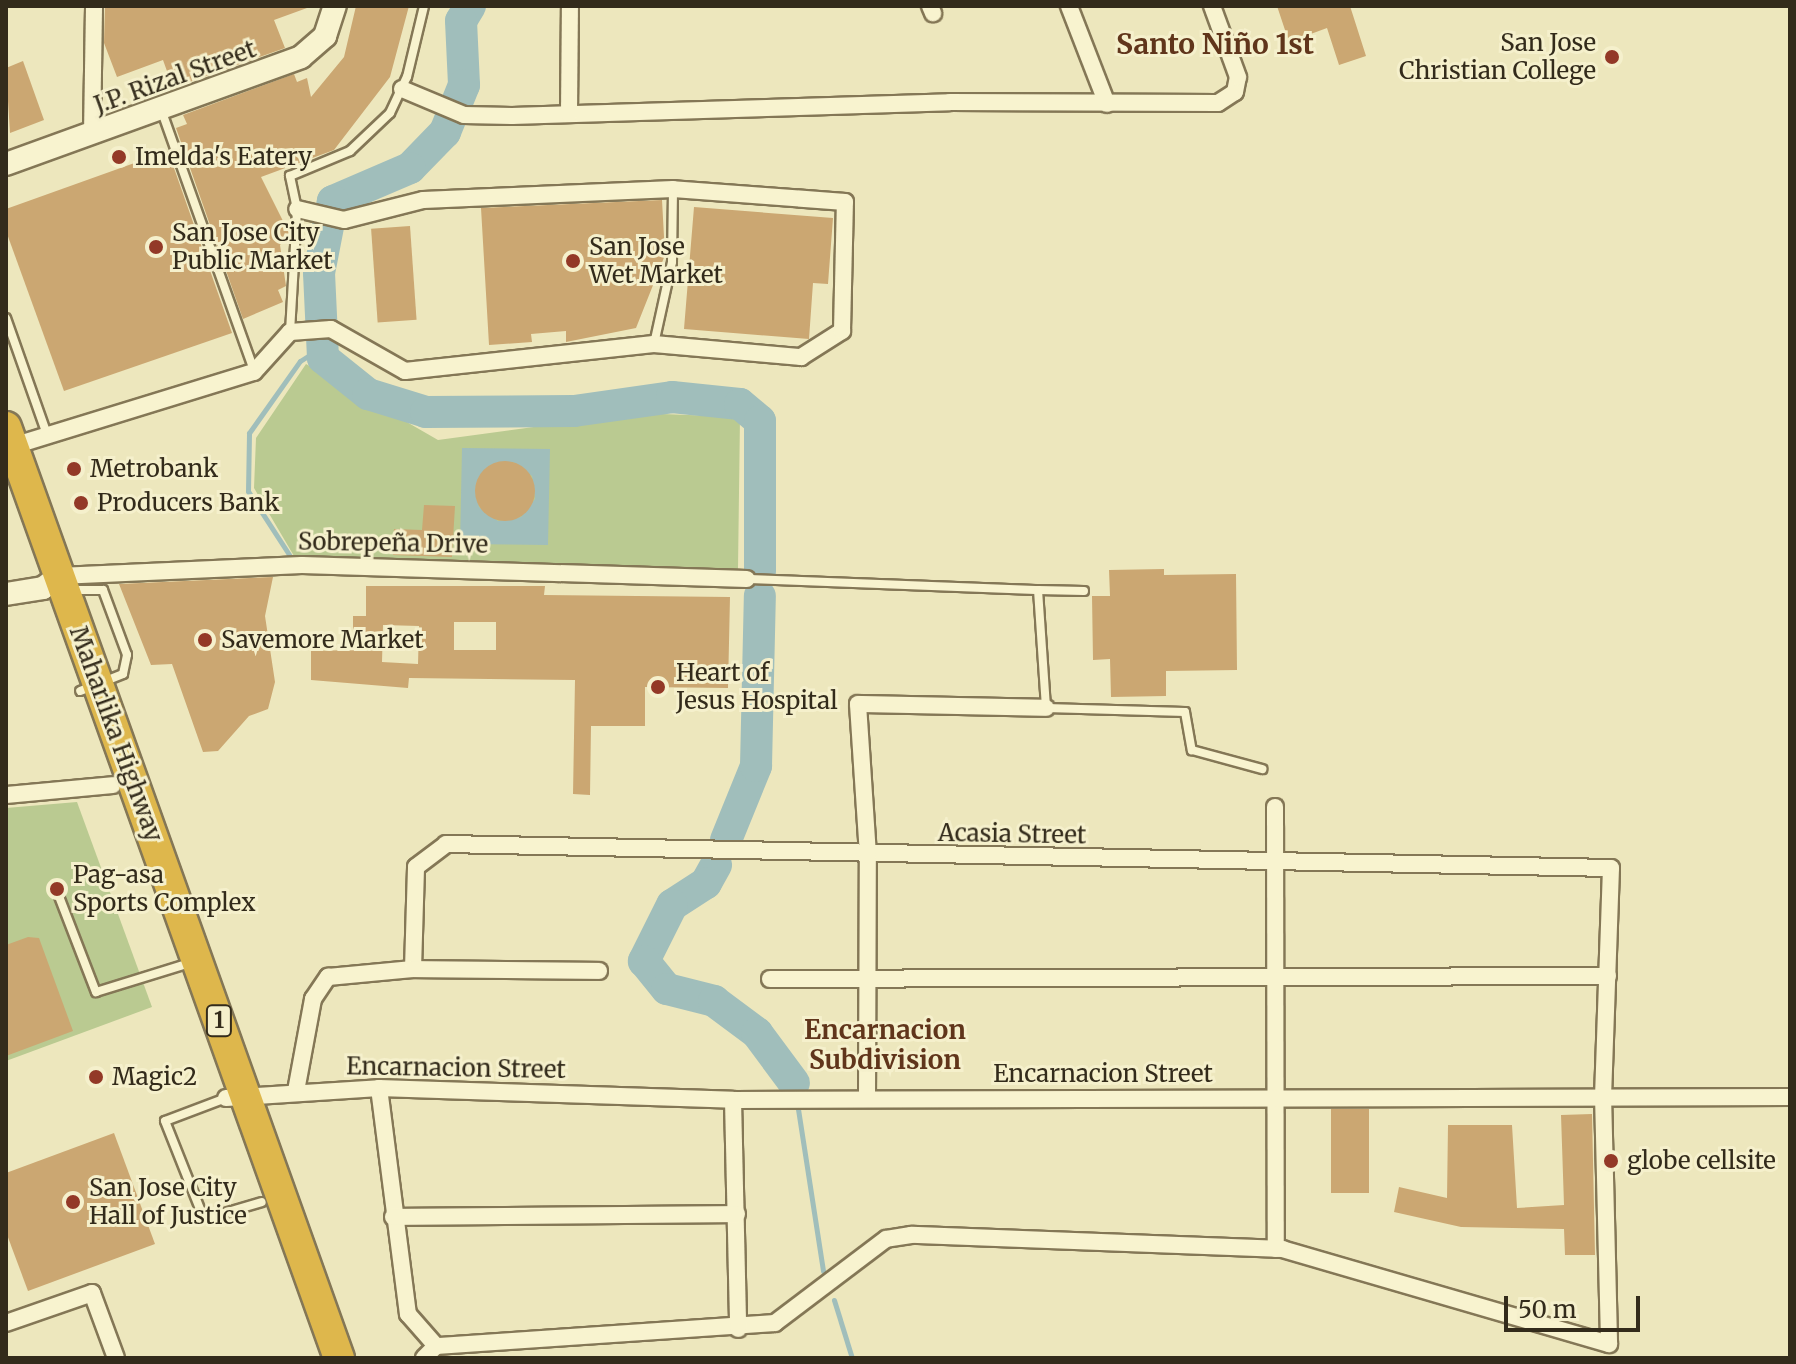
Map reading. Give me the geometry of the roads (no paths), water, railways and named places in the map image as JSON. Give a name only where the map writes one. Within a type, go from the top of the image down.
[{"type":"highway","name":"Maharlika Highway","points":[[10,436],[89,688],[236,1096],[339,1358]]},
{"type":"highway","name":"Maharlika Highway","points":[[6,486],[56,585]]},
{"type":"highway","name":"Maharlika Highway","points":[[89,688],[113,785],[188,964]]},
{"type":"highway","name":"Maharlika Highway","points":[[236,1096],[262,1202],[317,1358]]},
{"type":"street","points":[[92,135],[94,6]]},
{"type":"street","name":"J.P. Rizal Street","points":[[6,164],[162,112],[301,57],[325,36],[335,6]]},
{"type":"street","points":[[569,114],[570,6]]},
{"type":"street","points":[[1069,6],[1107,104]]},
{"type":"street","points":[[402,89],[430,104],[464,115],[1218,103],[1231,97],[1238,77],[1212,6]]},
{"type":"street","points":[[10,436],[48,437],[254,372],[290,332],[311,333],[331,329],[405,371],[654,344],[801,357],[842,331],[845,202],[673,189],[423,200],[344,220],[297,209]]},
{"type":"street","name":"Sobrepeña Drive","points":[[56,585],[302,565],[747,579]]},
{"type":"street","points":[[6,594],[56,585]]},
{"type":"street","points":[[867,1099],[865,979],[868,855],[858,704],[1046,708]]},
{"type":"street","points":[[6,795],[113,785]]},
{"type":"street","points":[[1275,807],[1276,1249]]},
{"type":"street","name":"Acasia Street","points":[[413,969],[416,867],[446,844],[1611,868],[1608,976]]},
{"type":"street","points":[[296,1091],[313,999],[328,977],[413,969],[599,971]]},
{"type":"street","points":[[379,1088],[393,1217],[408,1314],[430,1352],[738,1329],[794,1313],[896,1236],[1276,1249],[1609,1344],[1603,1095],[1608,976],[770,979]]},
{"type":"street","name":"Encarnacion Street","points":[[236,1096],[379,1088],[733,1100],[1603,1095],[1790,1097]]},
{"type":"street","points":[[733,1100],[738,1329]]},
{"type":"street","points":[[393,1217],[737,1214]]},
{"type":"street","points":[[6,1323],[92,1293],[116,1358]]},
{"type":"lane","points":[[290,332],[297,209],[290,176],[365,140],[402,89],[424,6]]},
{"type":"lane","points":[[162,112],[254,372]]},
{"type":"lane","points":[[654,344],[672,262],[673,189]]},
{"type":"lane","points":[[6,318],[48,437]]},
{"type":"lane","points":[[747,579],[1084,591]]},
{"type":"lane","points":[[1038,590],[1046,708],[1185,712],[1192,750],[1262,769]]},
{"type":"lane","points":[[55,886],[96,992],[188,964]]},
{"type":"lane","points":[[236,1096],[165,1121],[204,1219],[262,1202]]},
{"type":"water","points":[[462,448],[550,449],[548,545],[460,544]],"holes":[[[513,462],[532,476],[535,499],[521,517],[498,521],[479,507],[476,484],[490,465]]]},
{"type":"waterway","points":[[470,6],[461,21],[464,85],[445,132],[410,168],[333,201],[319,273],[323,358],[368,394],[426,412],[574,411],[672,397],[740,404],[760,421],[760,571]]},
{"type":"waterway","points":[[290,556],[248,491],[249,433],[300,361],[322,347]]},
{"type":"waterway","points":[[726,840],[756,766],[760,596]]},
{"type":"waterway","points":[[716,865],[706,883],[672,905],[644,961],[667,989],[714,1001],[757,1033],[794,1083]]},
{"type":"waterway","points":[[798,1109],[823,1271]]},
{"type":"waterway","points":[[834,1300],[852,1358]]},
{"type":"place","name":"San Jose Christian College","points":[[1612,57]]},
{"type":"place","name":"Imelda's Eatery","points":[[119,157]]},
{"type":"place","name":"San Jose City Public Market","points":[[156,247]]},
{"type":"place","name":"San Jose Wet Market","points":[[573,261]]},
{"type":"place","name":"Metrobank","points":[[74,469]]},
{"type":"place","name":"Producers Bank","points":[[81,503]]},
{"type":"place","name":"Savemore Market","points":[[205,640]]},
{"type":"place","name":"Heart of Jesus Hospital","points":[[658,687]]},
{"type":"place","name":"Pag-asa Sports Complex","points":[[57,889]]},
{"type":"place","name":"Magic2","points":[[96,1077]]},
{"type":"place","name":"globe cellsite","points":[[1611,1161]]},
{"type":"place","name":"San Jose City Hall of Justice","points":[[73,1202]]},
{"type":"district","name":"Santo Niño 1st","points":[[1215,44]]},
{"type":"district","name":"Encarnacion Subdivision","points":[[885,1045]]}]
